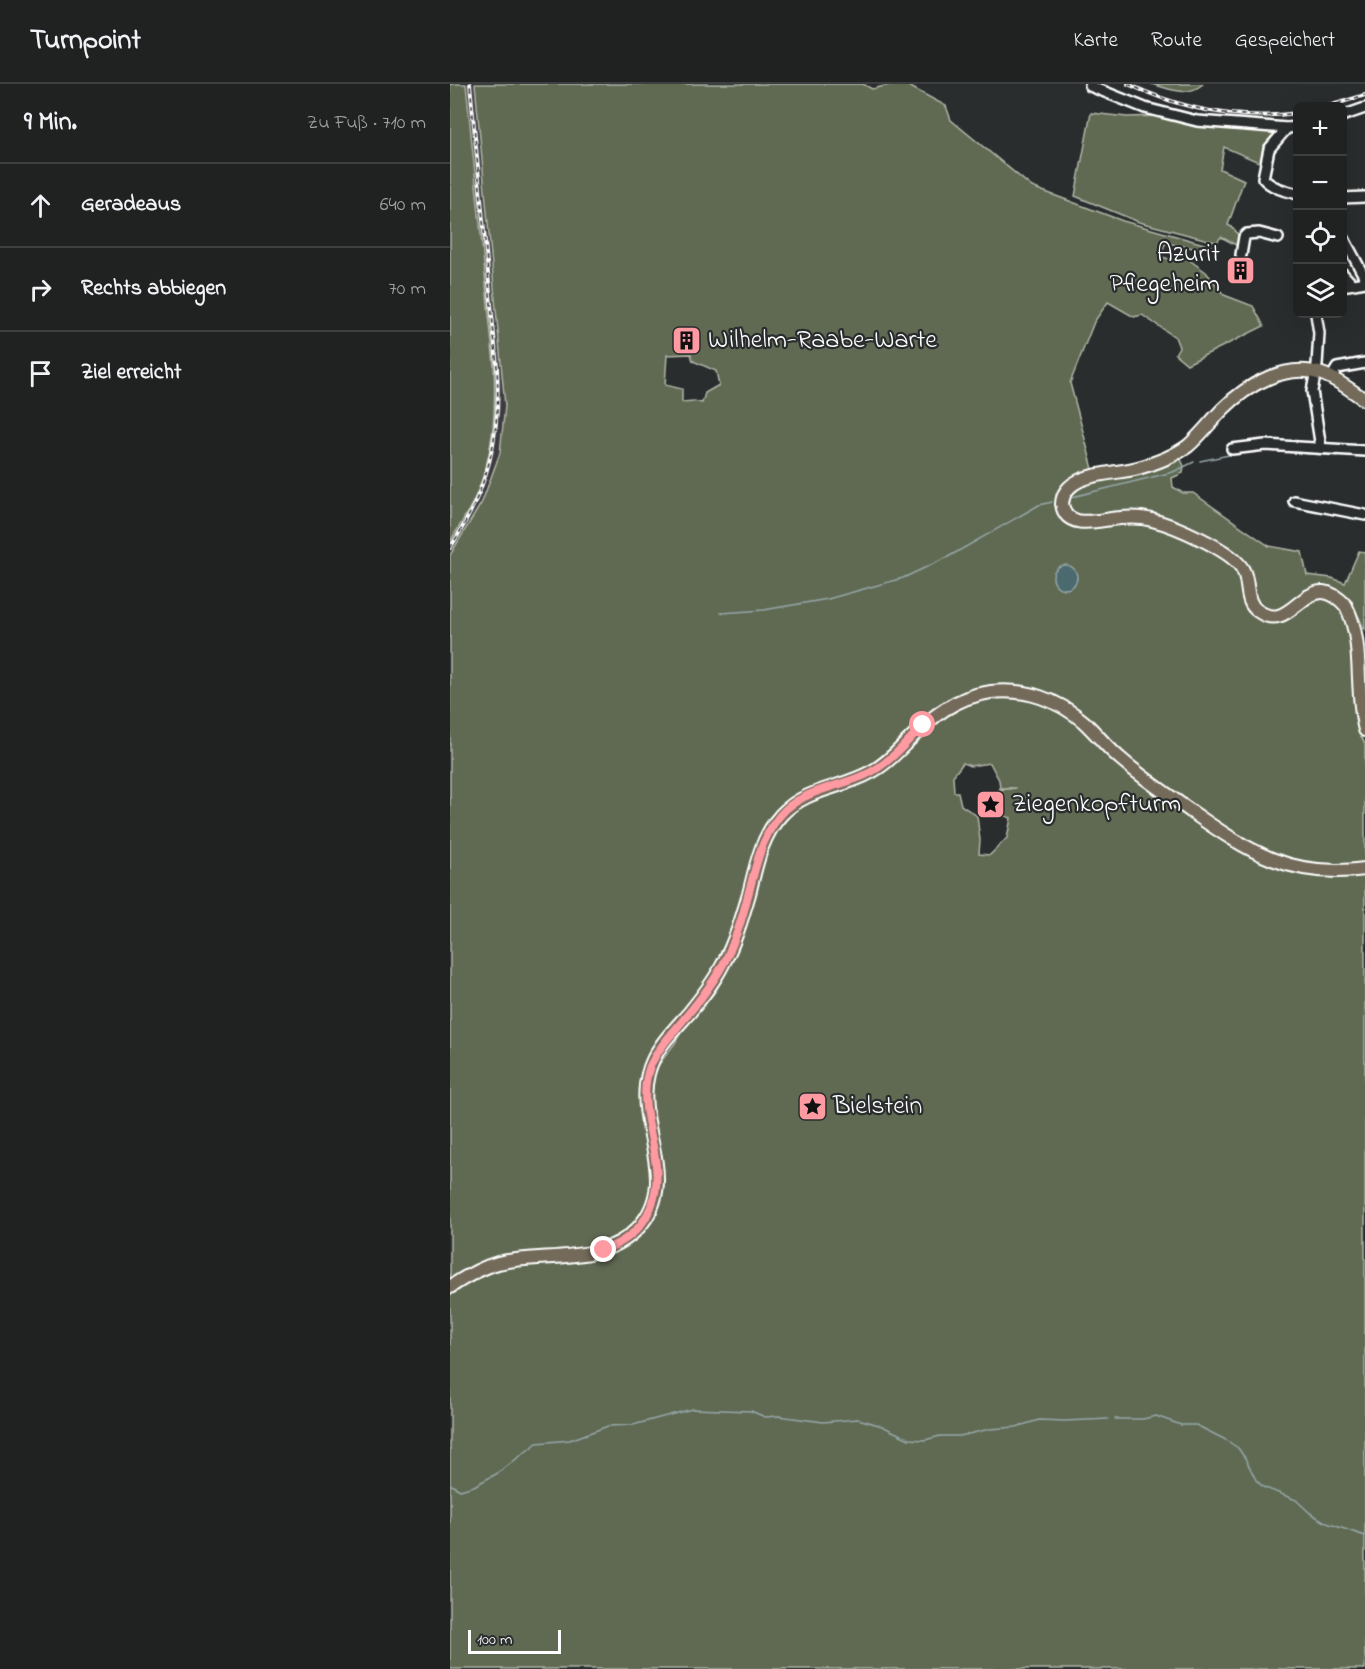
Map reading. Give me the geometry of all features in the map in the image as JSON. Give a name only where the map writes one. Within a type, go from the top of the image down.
[{"type":"main road","points":[[1365,400],[1331,378],[1316,372],[1299,371],[1282,374],[1256,384],[1231,402],[1187,446],[1170,457],[1147,466],[1077,481],[1068,488],[1063,496],[1062,504],[1064,513],[1072,520],[1083,522],[1128,517],[1154,520],[1216,547],[1239,564],[1246,578],[1251,604],[1257,611],[1267,615],[1283,615],[1318,593],[1327,593],[1340,600],[1352,615],[1363,642],[1362,708],[1365,730]]},
{"type":"main road","points":[[450,1287],[475,1272],[495,1264],[604,1250],[622,1241],[637,1229],[652,1205],[657,1187],[656,1157],[645,1104],[646,1083],[650,1067],[663,1044],[704,995],[725,961],[739,927],[760,850],[769,831],[782,814],[801,799],[814,792],[859,778],[879,768],[936,713],[960,701],[976,695],[999,691],[1030,694],[1050,700],[1078,717],[1140,775],[1247,849],[1277,862],[1303,868],[1328,871],[1365,869]]},
{"type":"street","points":[[1090,86],[1145,108],[1197,121],[1293,127]]},
{"type":"street","points":[[1347,114],[1365,108]]},
{"type":"street","points":[[1287,128],[1269,148],[1263,178],[1266,182],[1293,192]]},
{"type":"street","points":[[1347,198],[1365,197]]},
{"type":"street","points":[[1241,255],[1244,237],[1247,234],[1259,233],[1278,238]]},
{"type":"street","points":[[1347,245],[1365,278]]},
{"type":"street","points":[[1347,285],[1365,282]]},
{"type":"street","points":[[1317,318],[1319,333],[1312,391],[1321,448]]},
{"type":"street","points":[[1331,378],[1337,368],[1365,363]]},
{"type":"street","points":[[1232,449],[1265,445],[1365,451]]},
{"type":"street","points":[[1294,501],[1365,516]]},
{"type":"shaded area","points":[[466,84],[475,84],[505,406],[500,453],[482,502],[450,555],[450,542],[474,500],[490,452],[495,404],[494,365]]},
{"type":"green space","points":[[450,84],[466,84],[495,382],[492,435],[485,469],[473,502],[450,542]]},
{"type":"green space","points":[[475,84],[863,84],[872,89],[905,84],[946,106],[951,120],[1032,187],[1123,221],[1211,246],[1199,249],[1166,243],[1162,257],[1180,262],[1181,256],[1185,257],[1206,272],[1224,295],[1253,306],[1264,326],[1187,364],[1175,354],[1179,347],[1175,337],[1142,315],[1134,317],[1108,302],[1094,322],[1070,383],[1093,469],[1124,465],[1074,477],[1064,483],[1057,492],[1056,503],[1061,517],[1120,518],[1147,523],[1166,529],[1222,556],[1238,570],[1247,608],[1259,618],[1272,621],[1286,619],[1322,599],[1329,599],[1336,603],[1344,612],[1349,621],[1354,645],[1356,719],[1365,744],[1365,864],[1328,867],[1291,861],[1233,835],[1129,760],[1072,706],[1051,695],[1029,688],[1004,686],[979,688],[946,701],[927,714],[879,762],[807,789],[776,811],[728,943],[714,970],[650,1059],[652,1177],[649,1204],[628,1233],[595,1248],[514,1256],[450,1282],[450,555],[482,502],[500,453],[505,406]],"holes":[[[691,354],[693,361],[716,371],[719,385],[705,393],[702,403],[682,402],[682,389],[665,385],[667,355]]]},
{"type":"green space","points":[[1151,84],[1203,84],[1191,91],[1184,91]]},
{"type":"green space","points":[[1091,113],[1127,117],[1159,116],[1277,130],[1278,133],[1267,146],[1261,163],[1224,147],[1220,169],[1244,180],[1228,225],[1237,233],[1238,246],[1221,237],[1217,242],[1139,222],[1075,196]]},
{"type":"green space","points":[[1180,457],[1184,466],[1183,473],[1172,478],[1173,487],[1183,493],[1193,493],[1269,546],[1302,552],[1307,575],[1332,578],[1345,583],[1359,551],[1365,552],[1365,631],[1351,603],[1336,590],[1327,586],[1307,591],[1281,609],[1263,608],[1256,600],[1252,589],[1247,563],[1226,547],[1157,516],[1091,517],[1070,512],[1067,506],[1070,493],[1081,485]]},
{"type":"green space","points":[[993,697],[1028,699],[1068,716],[1168,799],[1227,843],[1251,857],[1276,867],[1365,873],[1365,1669],[450,1669],[450,1293],[474,1277],[494,1269],[605,1255],[624,1247],[640,1235],[657,1208],[662,1189],[650,1104],[654,1071],[675,1043],[751,906],[767,849],[775,833],[793,812],[807,802],[857,784],[943,715],[972,702]],"holes":[[[963,763],[970,766],[990,763],[999,780],[1000,788],[1016,788],[999,790],[1002,802],[1000,814],[1011,818],[1007,838],[990,855],[979,854],[977,816],[961,805],[958,792],[954,792],[953,776]]]},
{"type":"water","points":[[1065,565],[1073,569],[1077,577],[1073,585],[1065,589],[1057,585],[1053,577],[1057,569]]},
{"type":"waterway","points":[[1260,450],[1337,456]]},
{"type":"waterway","points":[[1236,454],[1250,451]]},
{"type":"waterway","points":[[1200,461],[1229,455]]},
{"type":"waterway","points":[[1072,497],[1173,472],[1194,462]]},
{"type":"waterway","points":[[721,613],[764,610],[828,599],[903,578],[948,557],[1039,505],[1052,502]]},
{"type":"waterway","points":[[450,1484],[460,1490],[474,1486],[498,1473],[537,1443],[570,1440],[608,1426],[633,1425],[692,1409],[751,1411],[765,1417],[778,1416],[823,1422],[858,1419],[882,1426],[909,1439],[925,1440],[940,1436],[960,1436],[990,1429],[1016,1427],[1039,1420],[1108,1419]]},
{"type":"waterway","points":[[1115,1419],[1143,1419],[1156,1416],[1181,1425],[1196,1425],[1238,1448],[1256,1480],[1263,1487],[1296,1500],[1310,1513],[1327,1523],[1365,1536]]},
{"type":"railway","points":[[450,548],[474,505],[483,483],[497,417],[497,367],[470,84]]},
{"type":"railway","points":[[1128,84],[1169,100],[1211,111],[1254,115],[1293,113]]},
{"type":"railway","points":[[1342,102],[1365,95]]},
{"type":"place","name":"Azurit Pflegeheim","points":[[1241,270]]},
{"type":"place","name":"Wilhelm-Raabe-Warte","points":[[687,341]]},
{"type":"place","name":"Ziegenkopfturm","points":[[991,805]]},
{"type":"place","name":"Bielstein","points":[[812,1107]]},
{"type":"route","points":[[604,1250],[630,1236],[643,1222],[652,1205],[658,1178],[645,1104],[646,1083],[650,1067],[663,1044],[704,995],[725,961],[739,927],[760,850],[769,831],[782,814],[801,799],[814,792],[859,778],[879,768],[923,725]]}]
